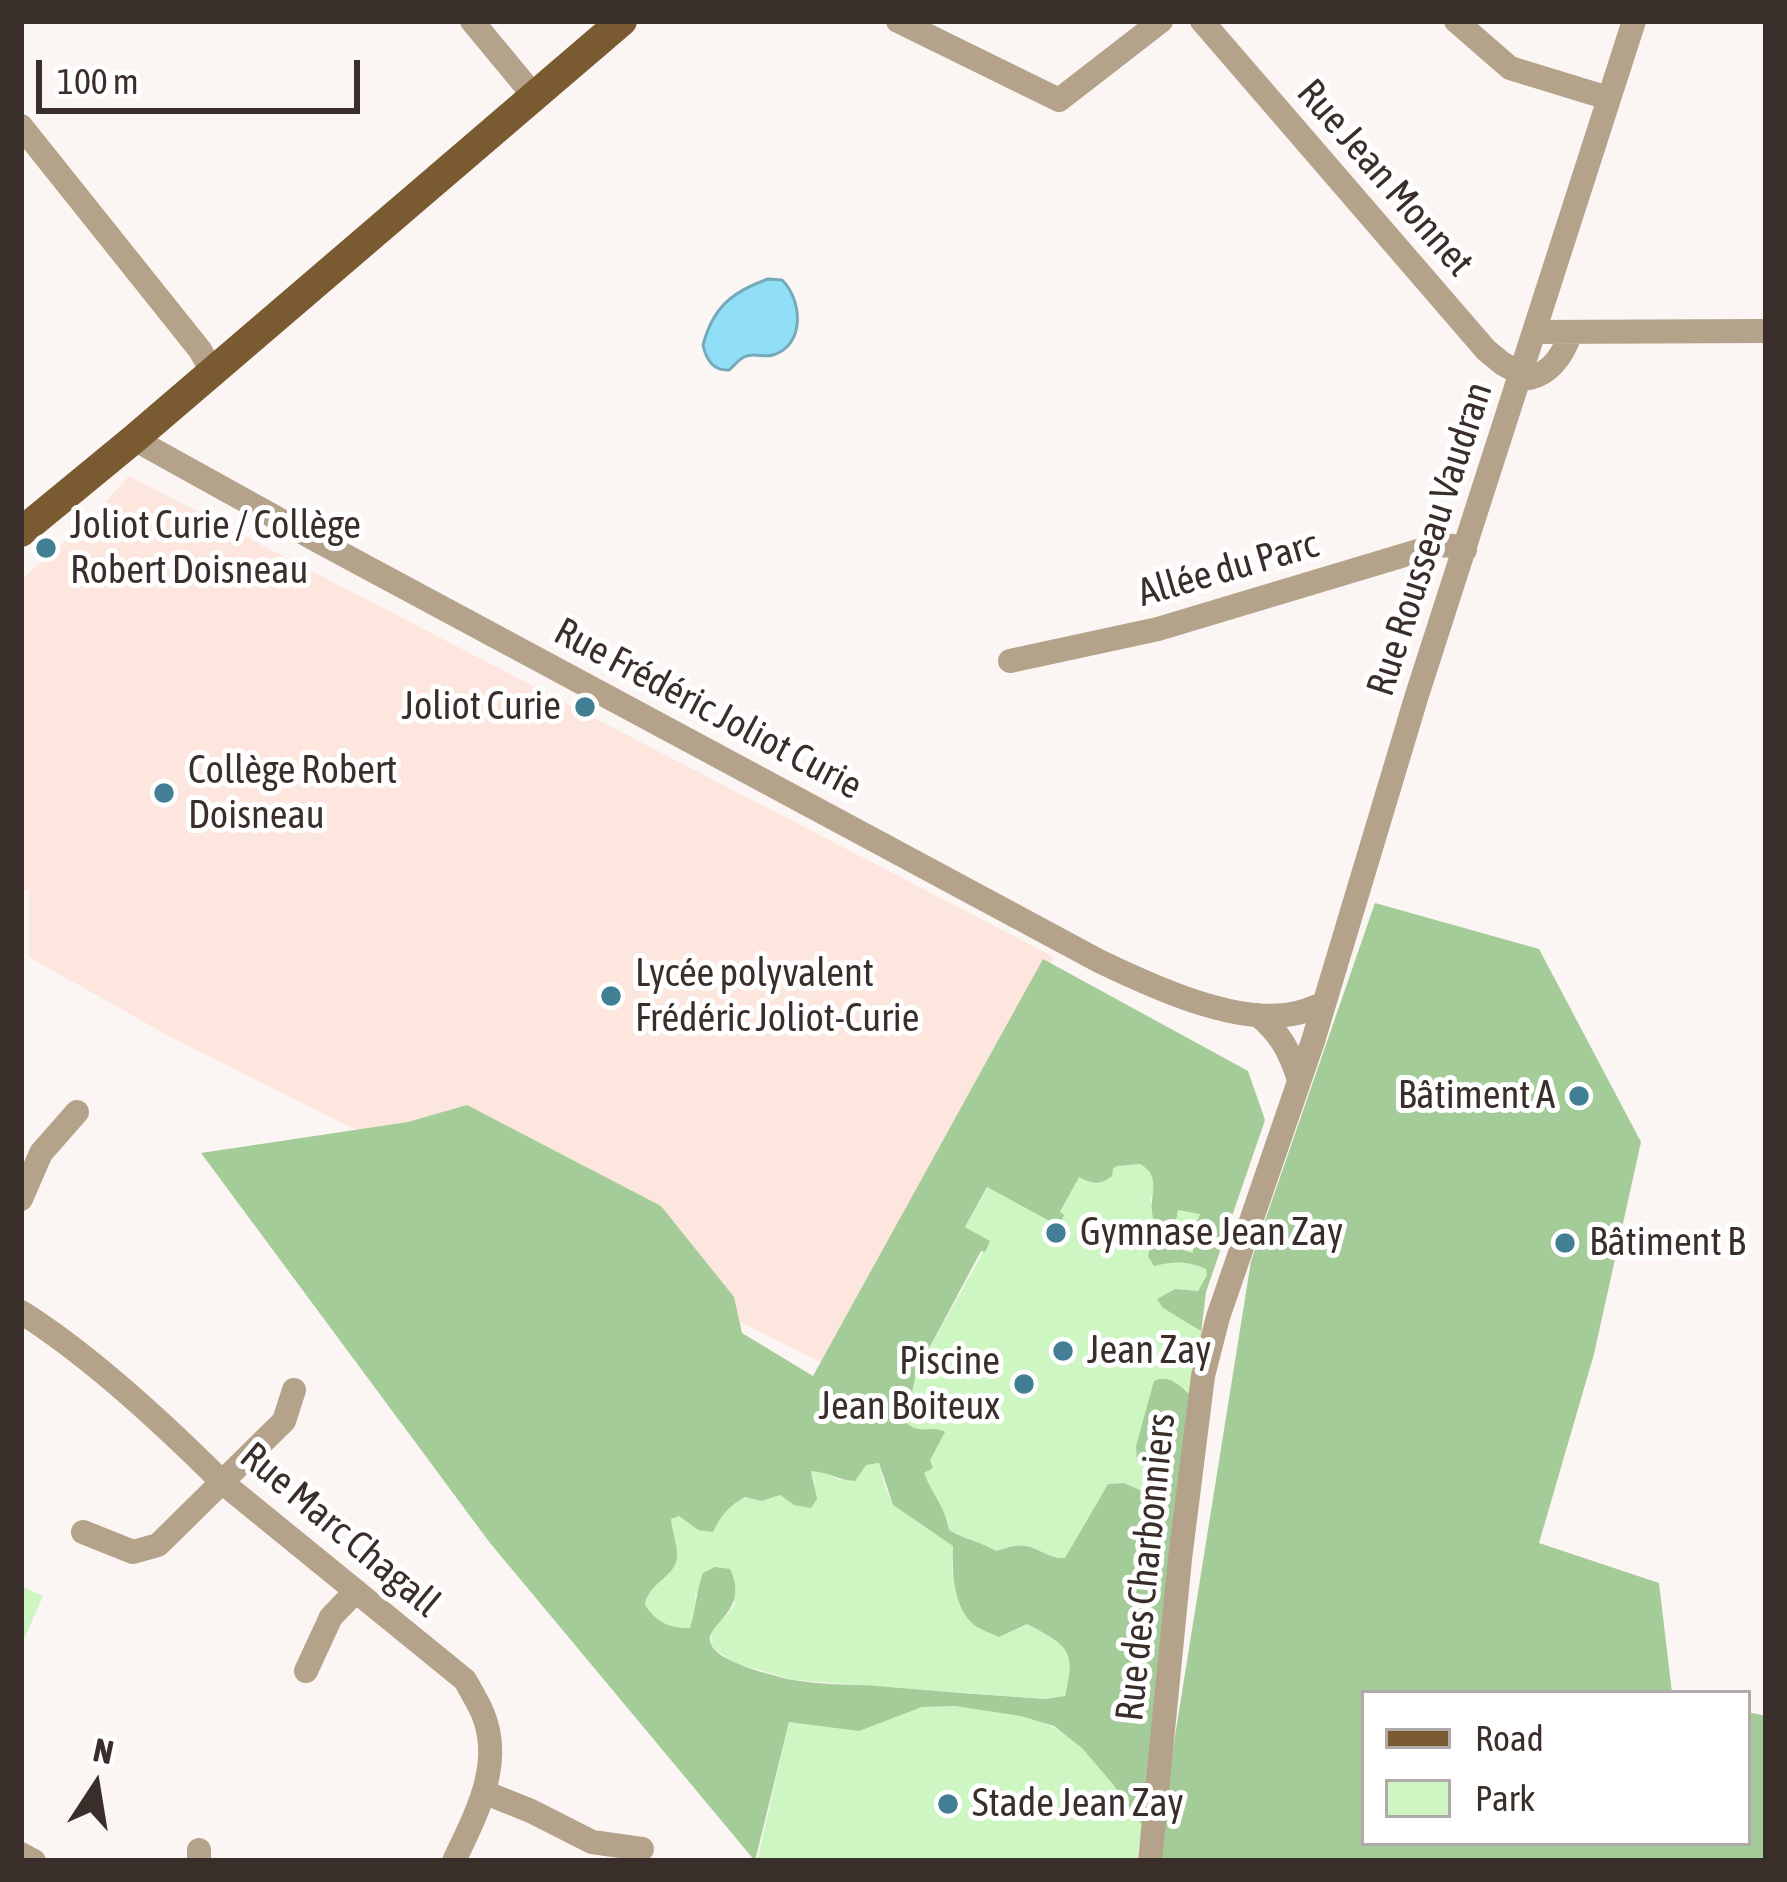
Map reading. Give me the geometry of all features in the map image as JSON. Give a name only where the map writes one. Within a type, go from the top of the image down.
[{"type":"main road","points":[[21,532],[622,21]]},
{"type":"street","points":[[472,21],[532,98]]},
{"type":"street","points":[[898,21],[1059,100],[1161,21]]},
{"type":"street","name":"Rue Jean Monnet","points":[[1202,21],[1486,350],[1521,373]]},
{"type":"street","points":[[1456,21],[1510,68],[1608,98]]},
{"type":"street","name":"Rue Rousseau Vaudran","points":[[1299,1080],[1417,695],[1634,21]]},
{"type":"street","points":[[21,126],[212,371]]},
{"type":"street","points":[[1534,332],[1766,331]]},
{"type":"street","points":[[1521,373],[1544,374],[1564,351],[1571,332]]},
{"type":"street","name":"Rue Frédéric Joliot Curie","points":[[134,440],[1099,961],[1191,1001],[1258,1015],[1293,1015],[1324,1004]]},
{"type":"street","name":"Allée du Parc","points":[[1010,661],[1158,629],[1438,545],[1465,550]]},
{"type":"street","points":[[1258,1015],[1276,1030],[1299,1080]]},
{"type":"street","name":"Rue des Charbonniers","points":[[1150,1861],[1203,1376],[1246,1230],[1299,1080]]},
{"type":"street","points":[[21,1199],[41,1153],[77,1112]]},
{"type":"street","name":"Rue Marc Chagall","points":[[21,1312],[57,1335],[223,1483],[465,1680],[485,1718],[490,1753],[486,1792],[454,1861]]},
{"type":"street","points":[[83,1532],[133,1552],[158,1546],[284,1421],[294,1390]]},
{"type":"street","points":[[306,1671],[331,1618],[356,1591]]},
{"type":"street","points":[[486,1792],[592,1842],[642,1850]]},
{"type":"street","points":[[21,1854],[34,1861]]},
{"type":"shaded area","name":"Lycée polyvalent Frédéric Joliot-Curie","points":[[129,476],[1054,957],[826,1365],[169,1036],[29,957],[29,891],[21,888],[21,580],[87,522]]},
{"type":"green space","points":[[1375,903],[1539,949],[1641,1142],[1594,1354],[1539,1543],[1659,1583],[1672,1690],[1361,1690],[1361,1846],[1751,1846],[1751,1713],[1766,1716],[1766,1861],[1155,1861],[1251,1261]]},
{"type":"green space","points":[[1043,959],[1248,1071],[1265,1120],[1206,1292],[1142,1825],[1082,1748],[1054,1726],[955,1706],[922,1707],[859,1731],[789,1722],[755,1861],[490,1543],[201,1153],[408,1122],[467,1105],[661,1206],[734,1297],[742,1333],[813,1376]],"holes":[[[1140,1164],[1152,1177],[1157,1226],[1176,1221],[1178,1210],[1200,1214],[1192,1233],[1193,1253],[1157,1243],[1148,1256],[1154,1266],[1186,1263],[1206,1269],[1207,1275],[1198,1291],[1175,1289],[1157,1299],[1163,1308],[1201,1331],[1193,1397],[1171,1380],[1154,1381],[1136,1446],[1137,1461],[1163,1473],[1164,1484],[1142,1491],[1124,1483],[1108,1484],[1065,1558],[1022,1546],[996,1551],[949,1530],[924,1473],[933,1468],[930,1460],[945,1432],[906,1422],[916,1373],[990,1241],[965,1227],[987,1187],[1059,1226],[1064,1215],[1060,1212],[1079,1177],[1100,1183],[1117,1166]],[[879,1463],[893,1505],[953,1546],[957,1597],[972,1623],[999,1637],[1027,1624],[1066,1651],[1070,1668],[1065,1696],[1045,1699],[814,1683],[740,1665],[721,1655],[710,1642],[734,1599],[730,1569],[715,1567],[703,1573],[690,1628],[664,1623],[645,1605],[675,1565],[671,1519],[679,1516],[698,1530],[713,1532],[726,1512],[745,1497],[762,1501],[780,1495],[794,1505],[811,1508],[817,1499],[811,1471],[855,1481],[866,1465]]]},
{"type":"green space","name":"Jean Zay","points":[[1140,1164],[1154,1180],[1150,1202],[1175,1214],[1177,1210],[1200,1213],[1192,1233],[1193,1253],[1163,1243],[1179,1260],[1206,1269],[1208,1275],[1198,1291],[1174,1289],[1163,1308],[1201,1330],[1193,1398],[1154,1423],[1138,1449],[1137,1461],[1163,1473],[1164,1484],[1142,1491],[1124,1483],[1108,1484],[1065,1558],[1023,1546],[996,1551],[949,1530],[924,1473],[933,1467],[927,1429],[915,1430],[906,1422],[916,1373],[989,1241],[965,1227],[988,1187],[1060,1213],[1079,1176],[1098,1183],[1117,1166]]},
{"type":"green space","points":[[879,1463],[893,1505],[953,1546],[952,1571],[999,1637],[1027,1624],[1066,1651],[1070,1668],[1065,1696],[1045,1699],[794,1680],[732,1662],[711,1646],[712,1628],[736,1602],[695,1594],[690,1629],[664,1623],[645,1605],[675,1560],[670,1519],[679,1516],[698,1530],[745,1497],[762,1501],[780,1495],[794,1505],[815,1484],[811,1471],[840,1480]]},
{"type":"green space","points":[[21,1586],[43,1596],[21,1646]]},
{"type":"green space","name":"Stade Jean Zay","points":[[955,1706],[1032,1718],[1081,1747],[1142,1825],[1137,1861],[757,1861],[789,1722],[859,1730],[922,1707]]},
{"type":"water","points":[[768,279],[782,280],[794,298],[797,321],[791,342],[773,355],[744,357],[729,370],[715,366],[703,345],[712,320],[734,296]]},
{"type":"place","name":"Joliot Curie / Collège Robert Doisneau","points":[[46,548]]},
{"type":"place","name":"Joliot Curie","points":[[585,707]]},
{"type":"place","name":"Collège Robert Doisneau","points":[[164,793]]},
{"type":"place","name":"Lycée polyvalent Frédéric Joliot-Curie","points":[[611,996]]},
{"type":"place","name":"Bâtiment A","points":[[1579,1096]]},
{"type":"place","name":"Gymnase Jean Zay","points":[[1056,1233]]},
{"type":"place","name":"Bâtiment B","points":[[1565,1243]]},
{"type":"place","name":"Jean Zay","points":[[1063,1351]]},
{"type":"place","name":"Piscine Jean Boiteux","points":[[1024,1384]]},
{"type":"place","name":"Stade Jean Zay","points":[[948,1804]]}]
